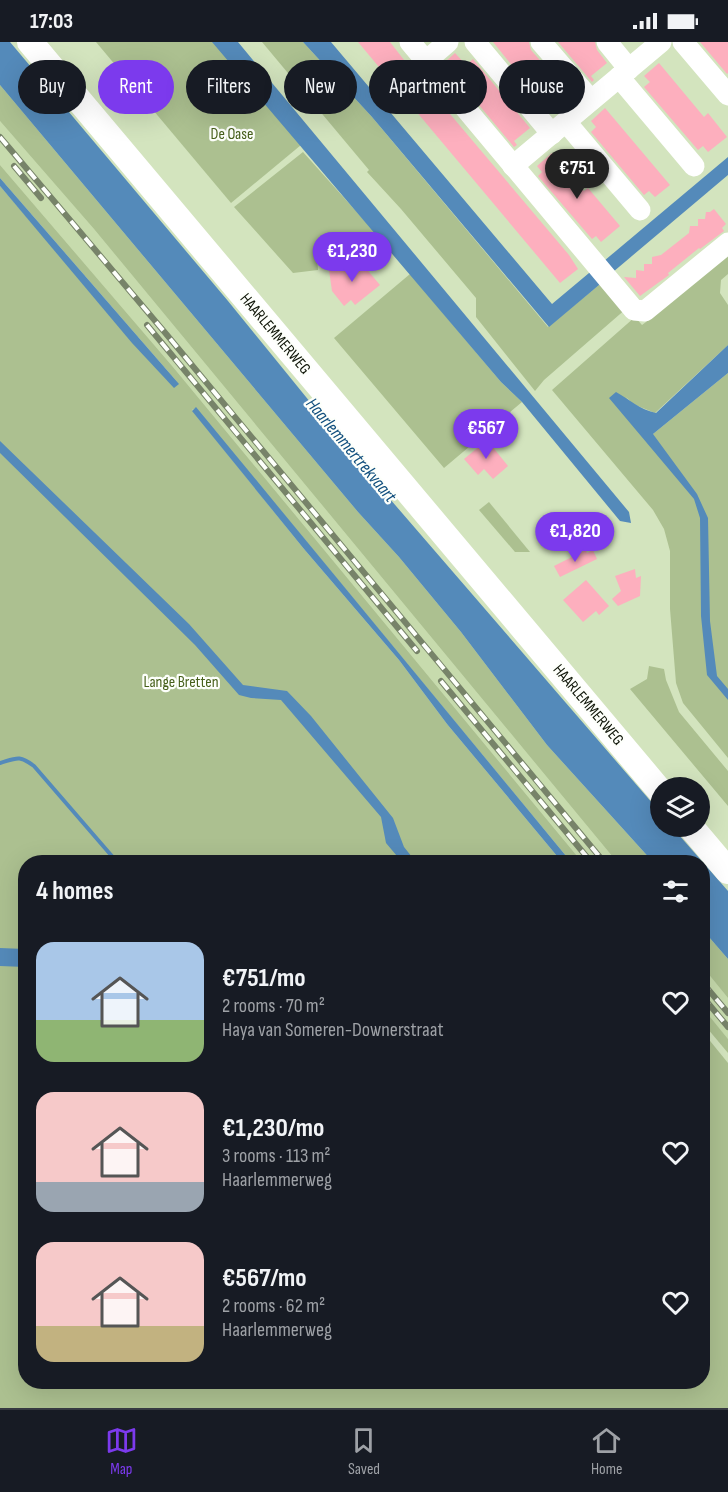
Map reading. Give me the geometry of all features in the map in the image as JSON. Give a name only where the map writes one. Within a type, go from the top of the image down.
[{"type":"main road","name":"HAARLEMMERWEG","points":[[30,42],[650,778]]},
{"type":"main road","name":"HAARLEMMERWEG","points":[[52,42],[670,777]]},
{"type":"main road","points":[[710,824],[728,845]]},
{"type":"main road","points":[[699,837],[728,871]]},
{"type":"street","points":[[410,42],[425,60]]},
{"type":"street","points":[[427,60],[448,42]]},
{"type":"street","points":[[475,42],[640,210]]},
{"type":"street","points":[[542,42],[591,100]]},
{"type":"street","points":[[607,42],[624,73],[694,166]]},
{"type":"street","points":[[513,166],[661,42]]},
{"type":"street","points":[[683,42],[728,95]]},
{"type":"street","points":[[470,114],[634,310],[645,311],[728,243]]},
{"type":"shaded area","points":[[0,121],[94,229],[611,855],[576,855],[173,367],[0,165]]},
{"type":"shaded area","points":[[710,976],[728,998],[728,1039],[710,1017]]},
{"type":"green space","name":"De Oase","points":[[96,42],[214,42],[229,60],[186,60],[186,114],[272,114],[272,111],[301,145],[231,203],[156,114],[174,114],[174,60],[111,60]]},
{"type":"green space","points":[[262,42],[303,42],[320,60],[284,60],[284,68]]},
{"type":"green space","points":[[0,85],[18,106],[18,114],[24,114],[358,512],[399,557],[461,632],[547,745],[647,855],[611,855],[94,229],[0,121]]},
{"type":"green space","points":[[357,101],[548,327],[605,280],[627,308],[544,380],[535,391],[476,317],[476,298],[367,172],[369,170],[322,114],[357,114]]},
{"type":"green space","points":[[303,152],[389,248],[317,257],[318,270],[293,273],[234,207]]},
{"type":"green space","name":"Lange Bretten","points":[[0,165],[173,367],[576,855],[565,855],[196,408],[192,410],[304,549],[399,660],[447,724],[556,855],[18,855],[18,1389],[710,1389],[710,1041],[728,1063],[728,1408],[0,1408],[0,186],[56,251],[179,384],[0,178]]},
{"type":"green space","points":[[728,252],[728,274],[721,280],[720,293],[728,305],[728,345],[655,413],[633,404],[626,397],[653,434],[728,373],[728,758],[683,703],[676,683],[670,609],[670,551],[664,529],[653,510],[552,390],[635,317],[642,325]]},
{"type":"green space","points":[[410,274],[501,382],[522,402],[444,468],[334,338]]},
{"type":"green space","points":[[489,502],[530,552],[515,552],[479,510]]},
{"type":"green space","points":[[649,666],[664,669],[679,712],[728,771],[728,806],[710,785],[710,777],[704,777],[630,689],[647,679]]},
{"type":"green space","points":[[710,938],[728,959],[728,998],[710,976]]},
{"type":"green space","points":[[710,1017],[728,1039],[728,1053],[710,1032]]},
{"type":"water","points":[[0,42],[10,42],[25,60],[18,60],[18,106],[0,85]]},
{"type":"water","points":[[212,42],[238,42],[253,60],[227,60]]},
{"type":"water","points":[[303,42],[331,42],[346,60],[320,60]]},
{"type":"water","points":[[357,73],[369,87],[369,114],[357,101]]},
{"type":"water","points":[[272,83],[284,97],[284,114],[298,114],[629,512],[631,523],[620,521],[522,402],[501,382],[272,113]]},
{"type":"water","points":[[24,114],[71,114],[228,301],[371,477],[650,800],[650,837],[681,837],[696,855],[647,855],[547,745],[461,632],[399,557],[358,512]]},
{"type":"water","points":[[369,114],[392,114],[552,304],[595,268],[605,280],[549,327]]},
{"type":"water","points":[[728,157],[728,175],[613,272],[604,261]]},
{"type":"water","points":[[0,178],[179,384],[174,388],[132,343],[0,186]]},
{"type":"water","points":[[728,345],[728,373],[653,434],[697,494],[708,518],[710,621],[717,676],[728,689],[728,700],[707,675],[701,616],[700,518],[694,499],[609,398],[616,392],[640,407],[656,413]]},
{"type":"water","points":[[196,407],[565,855],[556,855],[447,724],[399,660],[304,549],[192,411]]},
{"type":"water","points":[[0,441],[189,624],[243,685],[287,691],[311,716],[393,818],[404,847],[410,855],[396,855],[386,843],[381,817],[281,700],[239,695],[195,645],[0,453]]},
{"type":"water","points":[[710,870],[728,891],[728,959],[710,938]]},
{"type":"water","points":[[0,948],[18,949],[18,967],[0,966]]},
{"type":"building","points":[[358,42],[390,42],[404,60],[373,60]]},
{"type":"building","points":[[493,42],[529,42],[531,50],[540,60],[508,60]]},
{"type":"building","points":[[558,42],[595,42],[597,50],[607,63],[591,76],[594,80],[592,82],[585,74],[585,60],[573,60]]},
{"type":"building","points":[[700,42],[728,42],[727,74]]},
{"type":"building","points":[[455,53],[461,60],[447,60]]},
{"type":"building","points":[[659,63],[704,117],[708,113],[727,137],[708,152],[703,146],[698,150],[644,87],[650,82],[644,76]]},
{"type":"building","points":[[487,76],[499,90],[499,114],[518,114],[530,128],[514,141],[517,145],[514,147],[486,114]]},
{"type":"building","points":[[605,108],[670,185],[655,197],[649,191],[644,195],[591,132],[596,127],[591,121]]},
{"type":"building","points":[[418,114],[450,114],[569,255],[578,269],[560,283]]},
{"type":"building","points":[[552,153],[584,191],[588,188],[620,226],[601,242],[596,236],[592,239],[538,176],[542,172],[537,166]]},
{"type":"building","points":[[714,209],[726,224],[722,228],[724,231],[699,248],[668,273],[669,275],[640,296],[624,277],[636,278],[636,270],[644,271],[644,264],[652,264],[652,257],[661,255],[689,233],[690,226],[698,226],[698,219],[705,219],[706,212]]},
{"type":"building","points":[[353,253],[380,285],[355,305],[351,300],[344,306],[332,291],[329,270],[353,266]]},
{"type":"building","points":[[487,440],[508,466],[493,479],[484,469],[478,475],[464,459]]},
{"type":"building","points":[[586,550],[587,553],[593,550],[597,559],[560,577],[554,566]]},
{"type":"building","points":[[635,569],[636,578],[641,576],[640,596],[618,606],[612,599],[621,591],[615,576]]},
{"type":"building","points":[[586,580],[609,606],[599,615],[596,611],[583,622],[563,600]]},
{"type":"waterway","points":[[0,763],[18,758],[34,766],[111,855]]},
{"type":"railway","points":[[0,137],[598,855]]},
{"type":"railway","points":[[14,166],[41,198]]},
{"type":"railway","points":[[147,325],[417,651]]},
{"type":"railway","points":[[441,681],[585,855]]},
{"type":"railway","points":[[710,992],[728,1013]]},
{"type":"railway","points":[[710,1006],[728,1027]]},
{"type":"water label","name":"Haarlemmertrekvaart","points":[[351,450]]}]
